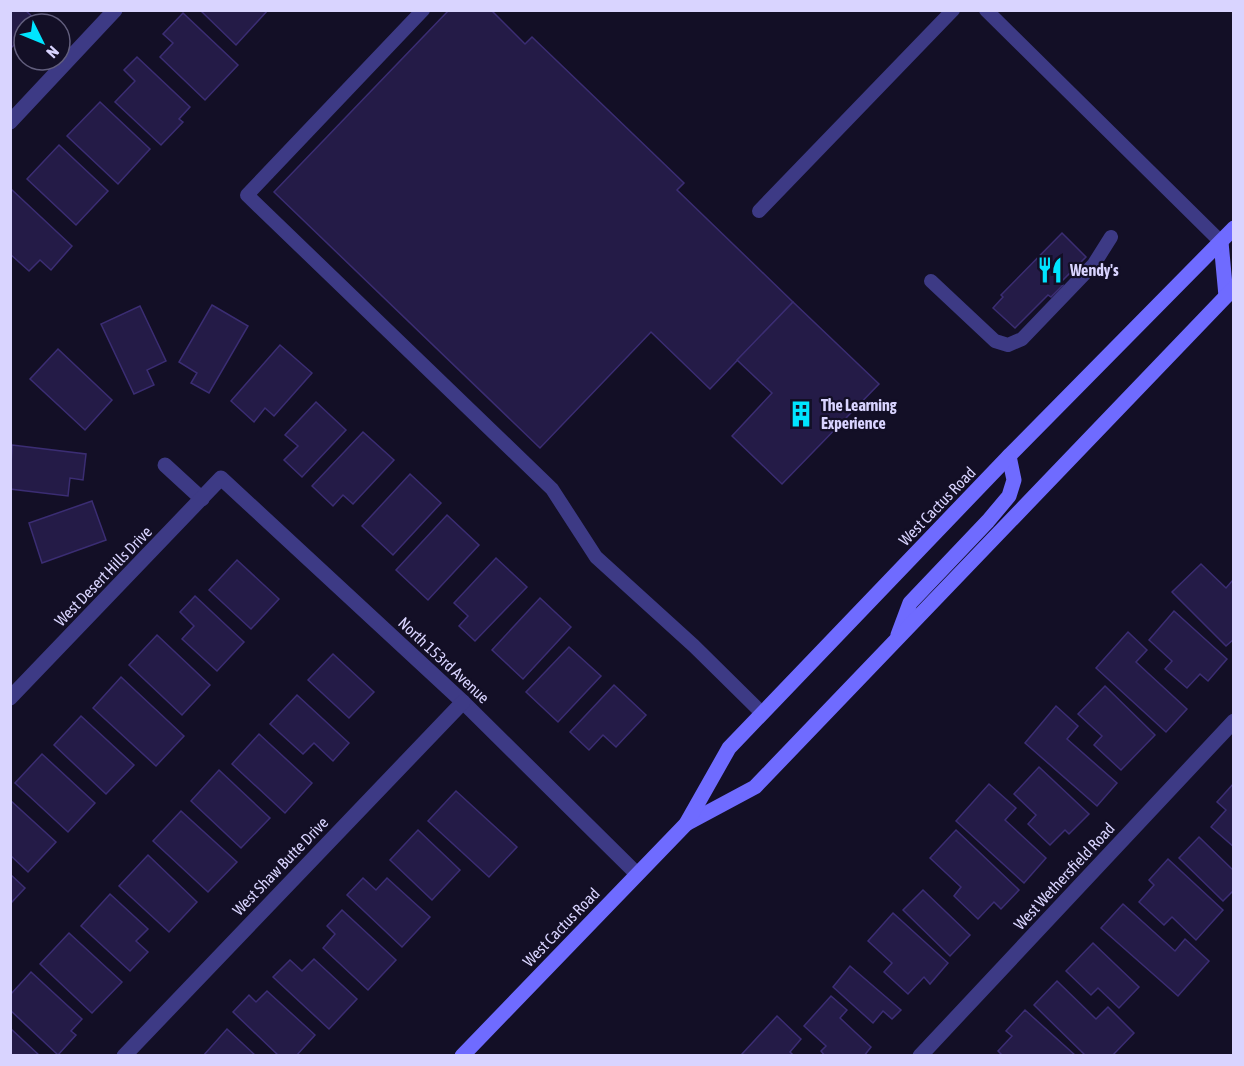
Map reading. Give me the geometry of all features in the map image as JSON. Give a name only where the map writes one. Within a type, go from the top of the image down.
[{"type":"main road","name":"West Cactus Road","points":[[462,1056],[686,824],[729,748],[1009,456],[1233,228]]},
{"type":"main road","points":[[1221,242],[1230,292]]},
{"type":"main road","name":"West Cactus Road","points":[[686,824],[755,787],[1230,292]]},
{"type":"main road","points":[[896,640],[910,603],[1009,496],[1014,480],[1009,456]]},
{"type":"street","points":[[10,122],[115,10]]},
{"type":"street","points":[[165,465],[202,499]]},
{"type":"street","name":"West Desert Hills Drive","points":[[10,698],[221,478]]},
{"type":"street","name":"North 153rd Avenue","points":[[221,478],[463,702],[637,874]]},
{"type":"street","name":"West Shaw Butte Drive","points":[[124,1056],[463,702]]},
{"type":"street","name":"West Wethersfield Road","points":[[920,1056],[1233,721]]},
{"type":"lane","points":[[423,10],[248,195],[552,489],[596,557],[694,646],[762,713]]},
{"type":"lane","points":[[759,211],[953,10]]},
{"type":"lane","points":[[986,10],[1221,242]]},
{"type":"lane","points":[[931,281],[996,341],[1008,345],[1022,339],[1094,264],[1111,237]]},
{"type":"building","points":[[10,10],[25,10],[27,12],[12,12],[12,47],[10,49]]},
{"type":"building","points":[[200,10],[268,10],[236,45]]},
{"type":"building","points":[[449,10],[491,10],[525,44],[532,37],[684,183],[677,190],[793,302],[710,389],[651,332],[540,448],[274,192]]},
{"type":"building","points":[[183,13],[238,65],[205,100],[160,57],[173,43],[163,34]]},
{"type":"building","points":[[137,57],[190,107],[179,119],[183,122],[161,145],[115,102],[135,81],[124,70]]},
{"type":"building","points":[[100,102],[150,149],[118,184],[67,136]]},
{"type":"building","points":[[59,145],[108,191],[76,225],[27,179]]},
{"type":"building","points":[[11,189],[72,246],[51,270],[40,260],[29,271],[10,254]]},
{"type":"building","name":"Wendy's","points":[[1062,233],[1086,257],[1060,283],[1063,285],[1051,297],[1048,295],[1015,328],[993,308],[1003,297],[1001,295]]},
{"type":"building","name":"The Learning Experience","points":[[793,302],[879,384],[782,484],[732,436],[772,393],[737,360]]},
{"type":"building","points":[[212,305],[248,326],[209,393],[191,383],[197,373],[179,362]]},
{"type":"building","points":[[140,306],[166,361],[147,370],[154,385],[134,394],[101,324]]},
{"type":"building","points":[[280,345],[312,373],[274,416],[265,408],[254,422],[231,401]]},
{"type":"building","points":[[58,349],[112,400],[85,430],[30,379]]},
{"type":"building","points":[[316,402],[346,430],[302,477],[284,460],[298,446],[285,435]]},
{"type":"building","points":[[363,432],[394,460],[353,504],[343,495],[333,506],[312,486]]},
{"type":"building","points":[[12,445],[86,454],[83,480],[70,478],[68,496],[10,489]]},
{"type":"building","points":[[410,474],[441,503],[393,555],[362,526]]},
{"type":"building","points":[[92,501],[106,540],[42,563],[29,523]]},
{"type":"building","points":[[447,515],[479,545],[428,600],[396,570]]},
{"type":"building","points":[[496,558],[527,587],[475,641],[459,626],[468,616],[454,603]]},
{"type":"building","points":[[237,560],[279,599],[251,629],[209,590]]},
{"type":"building","points":[[1201,564],[1226,588],[1232,581],[1234,583],[1234,639],[1226,646],[1172,592]]},
{"type":"building","points":[[195,596],[244,642],[217,671],[182,639],[194,626],[180,612]]},
{"type":"building","points":[[540,598],[571,627],[523,679],[492,650]]},
{"type":"building","points":[[1174,611],[1227,659],[1208,681],[1200,674],[1187,688],[1165,669],[1172,661],[1149,640]]},
{"type":"building","points":[[1128,632],[1147,650],[1136,662],[1187,709],[1166,732],[1096,668]]},
{"type":"building","points":[[157,635],[210,685],[182,715],[129,665]]},
{"type":"building","points":[[569,647],[601,676],[558,722],[526,692]]},
{"type":"building","points":[[333,654],[374,692],[349,718],[308,680]]},
{"type":"building","points":[[121,677],[184,736],[156,766],[93,708]]},
{"type":"building","points":[[614,685],[646,715],[616,747],[603,735],[589,750],[570,732]]},
{"type":"building","points":[[1105,686],[1155,735],[1121,770],[1094,745],[1102,736],[1078,714]]},
{"type":"building","points":[[297,695],[349,743],[333,761],[314,743],[303,754],[270,724]]},
{"type":"building","points":[[1056,706],[1078,726],[1067,739],[1117,783],[1097,806],[1025,743]]},
{"type":"building","points":[[81,716],[134,765],[106,794],[54,745]]},
{"type":"building","points":[[259,734],[312,783],[285,813],[232,764]]},
{"type":"building","points":[[42,754],[95,803],[68,832],[15,783]]},
{"type":"building","points":[[1039,767],[1089,814],[1069,834],[1065,830],[1050,845],[1028,824],[1036,815],[1014,794]]},
{"type":"building","points":[[219,770],[270,818],[241,848],[191,801]]},
{"type":"building","points":[[1234,783],[1234,847],[1211,827],[1226,810],[1217,802]]},
{"type":"building","points":[[989,784],[1016,808],[1005,820],[1046,858],[1024,883],[956,821]]},
{"type":"building","points":[[456,791],[517,847],[489,877],[428,821]]},
{"type":"building","points":[[10,800],[56,842],[28,872],[10,855]]},
{"type":"building","points":[[181,811],[237,862],[208,892],[153,841]]},
{"type":"building","points":[[418,830],[460,870],[432,900],[390,860]]},
{"type":"building","points":[[956,830],[1019,890],[1001,909],[994,902],[978,919],[954,896],[961,887],[930,858]]},
{"type":"building","points":[[1199,837],[1234,871],[1234,890],[1223,901],[1179,858]]},
{"type":"building","points":[[148,855],[197,902],[169,932],[119,886]]},
{"type":"building","points":[[1168,859],[1223,910],[1196,940],[1172,917],[1164,925],[1139,902],[1154,885],[1149,880]]},
{"type":"building","points":[[10,874],[25,888],[10,904]]},
{"type":"building","points":[[363,878],[376,890],[387,878],[430,917],[402,947],[347,895]]},
{"type":"building","points":[[923,890],[970,935],[950,956],[903,910]]},
{"type":"building","points":[[110,894],[148,929],[136,941],[148,952],[130,971],[81,926]]},
{"type":"building","points":[[1123,904],[1175,951],[1185,939],[1209,961],[1178,996],[1101,928]]},
{"type":"building","points":[[342,910],[396,960],[368,990],[323,948],[335,934],[327,926]]},
{"type":"building","points":[[893,913],[948,963],[930,984],[924,977],[908,994],[884,972],[892,963],[868,941]]},
{"type":"building","points":[[69,933],[122,982],[92,1013],[40,964]]},
{"type":"building","points":[[1093,943],[1139,987],[1119,1008],[1098,988],[1091,995],[1066,971]]},
{"type":"building","points":[[314,959],[357,999],[329,1029],[273,977],[290,960],[302,971]]},
{"type":"building","points":[[850,966],[901,1010],[892,1019],[883,1011],[873,1023],[833,987]]},
{"type":"building","points":[[31,972],[82,1019],[71,1031],[76,1035],[58,1055],[10,1010],[10,995]]},
{"type":"building","points":[[1057,981],[1096,1019],[1108,1007],[1134,1033],[1112,1056],[1086,1056],[1034,1005]]},
{"type":"building","points":[[267,991],[315,1035],[296,1056],[279,1056],[233,1012],[249,995],[256,1002]]},
{"type":"building","points":[[831,996],[847,1010],[840,1018],[871,1047],[864,1056],[825,1056],[821,1051],[826,1046],[804,1026]]},
{"type":"building","points":[[1025,1010],[1076,1056],[1003,1056],[998,1051],[1012,1036],[1006,1031]]},
{"type":"building","points":[[777,1016],[801,1039],[790,1052],[794,1056],[744,1056],[742,1054]]},
{"type":"building","points":[[10,1028],[40,1056],[10,1056]]},
{"type":"building","points":[[227,1029],[256,1056],[203,1056]]},
{"type":"place","name":"Wendy's","points":[[1050,270]]},
{"type":"place","name":"The Learning Experience","points":[[801,414]]}]
